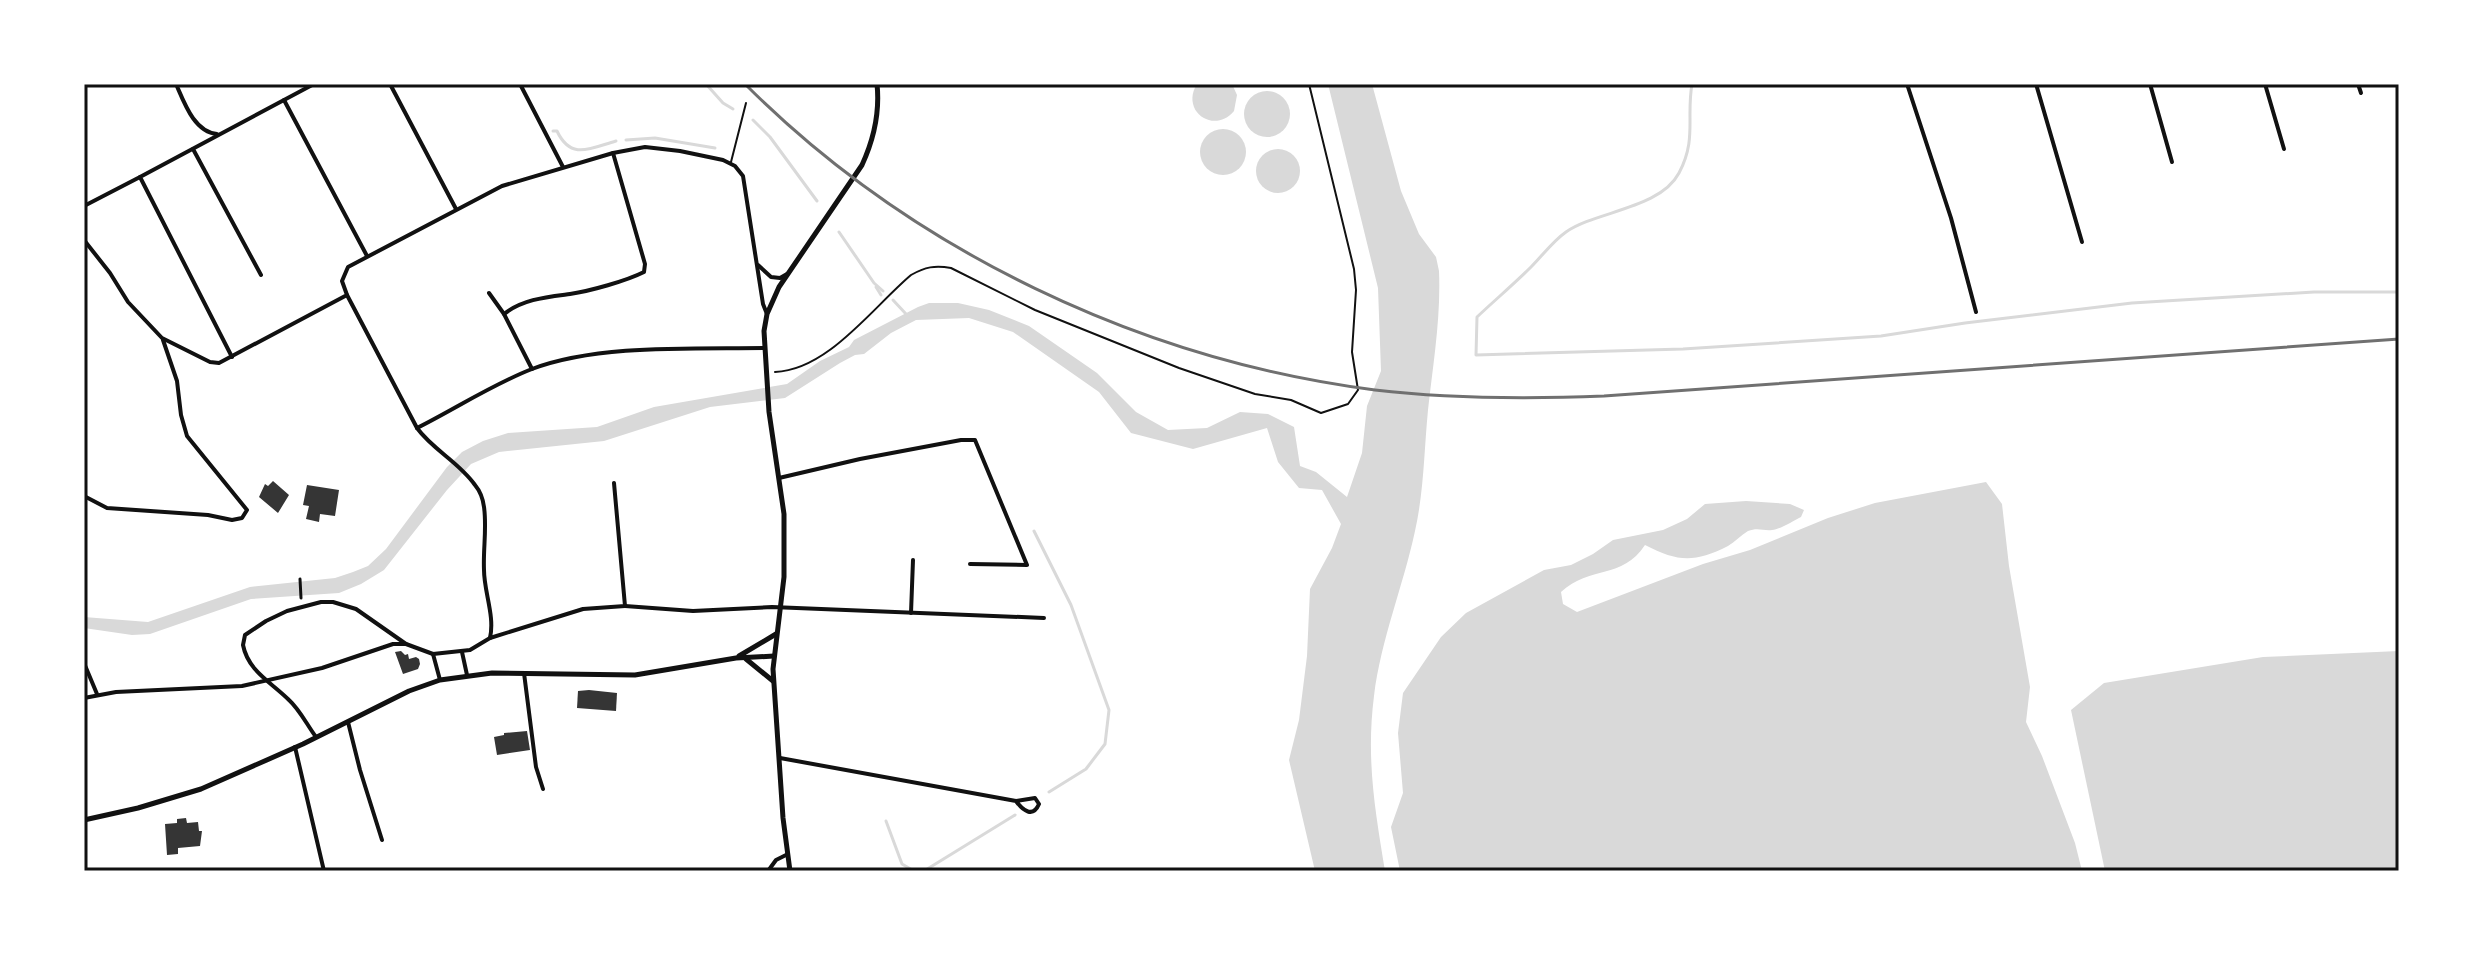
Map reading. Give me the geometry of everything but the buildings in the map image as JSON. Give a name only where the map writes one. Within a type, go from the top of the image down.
[{"type":"main road","points":[[790,871],[773,681],[785,550],[764,348],[767,314],[789,272],[866,156],[877,118],[877,84]]},
{"type":"main road","points":[[736,658],[776,634]]},
{"type":"main road","points":[[84,820],[201,789],[409,691],[440,680],[467,675],[524,673],[635,675],[736,658],[774,656]]},
{"type":"main road","points":[[745,658],[773,681]]},
{"type":"street","points":[[176,84],[197,122],[207,132],[220,134]]},
{"type":"street","points":[[84,206],[314,84]]},
{"type":"street","points":[[390,84],[456,209]]},
{"type":"street","points":[[520,84],[563,167]]},
{"type":"street","points":[[1907,84],[1951,218],[1976,312]]},
{"type":"street","points":[[2036,84],[2082,242]]},
{"type":"street","points":[[2150,84],[2172,162]]},
{"type":"street","points":[[2265,84],[2284,149]]},
{"type":"street","points":[[2358,84],[2361,93]]},
{"type":"street","points":[[284,100],[367,256]]},
{"type":"street","points":[[490,638],[484,567],[484,505],[478,489],[451,458],[432,445],[417,428],[347,295],[343,275],[348,267],[502,186],[613,153],[645,147],[661,148],[730,163],[745,181],[756,263],[767,314]]},
{"type":"street","points":[[193,149],[261,275]]},
{"type":"street","points":[[504,314],[514,306],[557,294],[570,294],[644,272],[645,264],[613,153]]},
{"type":"street","points":[[140,177],[232,357]]},
{"type":"street","points":[[84,240],[128,302],[162,338],[210,362],[219,363],[232,357],[347,295]]},
{"type":"street","points":[[756,263],[771,277],[780,278],[789,272]]},
{"type":"street","points":[[489,293],[504,314],[532,369]]},
{"type":"street","points":[[84,496],[107,508],[208,515],[232,520],[242,518],[247,510],[187,436],[177,381],[162,338]]},
{"type":"street","points":[[417,428],[532,369],[601,354],[764,348]]},
{"type":"street","points":[[779,478],[860,459],[975,440],[1027,565],[970,564]]},
{"type":"street","points":[[614,483],[625,606]]},
{"type":"street","points":[[911,613],[913,560]]},
{"type":"street","points":[[300,579],[301,598]]},
{"type":"street","points":[[316,737],[290,700],[266,682],[245,653],[243,645],[245,635],[277,615],[328,601],[345,605],[406,644],[433,654],[462,652],[490,638],[583,609],[625,606],[693,611],[781,608],[1044,618]]},
{"type":"street","points":[[84,698],[97,694],[266,682],[358,657],[393,644],[406,644]]},
{"type":"street","points":[[462,652],[467,675]]},
{"type":"street","points":[[433,654],[440,680]]},
{"type":"street","points":[[84,663],[97,694]]},
{"type":"street","points":[[524,673],[536,767],[543,789]]},
{"type":"street","points":[[348,722],[382,840]]},
{"type":"street","points":[[295,747],[322,870]]},
{"type":"street","points":[[780,758],[1016,801],[1035,798],[1039,804],[1036,810],[1026,812],[1016,801]]},
{"type":"street","points":[[768,871],[776,860],[788,854]]},
{"type":"lane","points":[[730,163],[746,103]]},
{"type":"path","points":[[766,373],[791,370],[823,354],[911,275],[936,266],[962,273],[1035,310],[1222,383],[1266,397],[1291,400],[1321,413],[1348,404],[1358,390],[1352,352],[1356,290],[1354,269],[1338,193],[1309,84]]},
{"type":"shaded area","points":[[1197,84],[1232,84],[1237,95],[1234,111],[1217,121],[1202,117],[1193,103]]},
{"type":"shaded area","points":[[1328,84],[1372,84],[1401,191],[1419,234],[1436,257],[1439,271],[1438,324],[1420,501],[1374,696],[1371,741],[1373,784],[1385,871],[1315,871],[1289,760],[1299,720],[1307,656],[1310,589],[1341,524],[1322,490],[1299,488],[1278,462],[1267,428],[1193,449],[1131,433],[1099,392],[1013,332],[969,318],[916,320],[891,333],[864,354],[840,363],[785,398],[710,407],[604,441],[499,452],[471,464],[384,570],[339,593],[251,599],[150,634],[132,635],[84,628],[84,617],[148,622],[250,587],[335,578],[353,572],[368,566],[386,549],[447,467],[462,452],[483,441],[508,433],[597,427],[654,407],[787,384],[820,361],[849,347],[854,340],[929,303],[958,303],[989,310],[1029,326],[1097,373],[1136,412],[1168,430],[1207,428],[1240,412],[1268,414],[1294,427],[1300,466],[1316,472],[1347,497],[1362,453],[1367,406],[1381,371],[1378,288]]},
{"type":"shaded area","points":[[1267,91],[1283,98],[1290,114],[1283,130],[1267,137],[1251,130],[1244,114],[1251,98]]},
{"type":"shaded area","points":[[1223,129],[1232,130],[1239,136],[1245,143],[1245,161],[1239,168],[1232,174],[1223,175],[1214,174],[1207,168],[1201,161],[1200,152],[1201,143],[1207,136],[1214,130]]},
{"type":"shaded area","points":[[1278,149],[1293,156],[1300,171],[1293,186],[1278,193],[1263,186],[1256,171],[1263,156]]},
{"type":"shaded area","points":[[1986,482],[2002,504],[2009,566],[2030,687],[2026,722],[2075,843],[2082,871],[1400,871],[1391,827],[1403,793],[1398,733],[1403,693],[1441,637],[1466,613],[1544,570],[1571,565],[1613,540],[1663,530],[1687,519],[1705,504],[1746,501],[1790,504],[1804,510],[1801,517],[1783,527],[1748,531],[1728,546],[1695,558],[1667,555],[1645,545],[1626,563],[1572,584],[1561,592],[1563,604],[1577,612],[1875,503]]},
{"type":"shaded area","points":[[2399,651],[2399,871],[2105,871],[2071,710],[2104,683],[2263,657]]},
{"type":"waterway","points":[[706,84],[733,109]]},
{"type":"waterway","points":[[1692,84],[1688,150],[1679,173],[1670,185],[1643,202],[1579,225],[1561,236],[1477,317],[1476,355],[1683,349],[1881,336],[2132,303],[2314,292],[2399,292]]},
{"type":"waterway","points":[[753,120],[770,137],[817,201]]},
{"type":"waterway","points":[[553,131],[557,131],[575,149],[590,149],[616,141]]},
{"type":"waterway","points":[[626,140],[655,138],[715,148]]},
{"type":"waterway","points":[[839,232],[874,283],[883,291]]},
{"type":"waterway","points":[[876,287],[881,295]]},
{"type":"waterway","points":[[893,300],[906,314]]},
{"type":"waterway","points":[[1034,531],[1071,605],[1109,710],[1105,744],[1086,769],[1049,792]]},
{"type":"waterway","points":[[924,871],[1015,815]]},
{"type":"waterway","points":[[886,821],[902,864],[914,871]]},
{"type":"railway","points":[[745,84],[810,144],[881,198],[956,246],[1035,288],[1117,324],[1201,353],[1288,375],[1375,390],[1490,398],[1604,396],[2399,339]]}]
